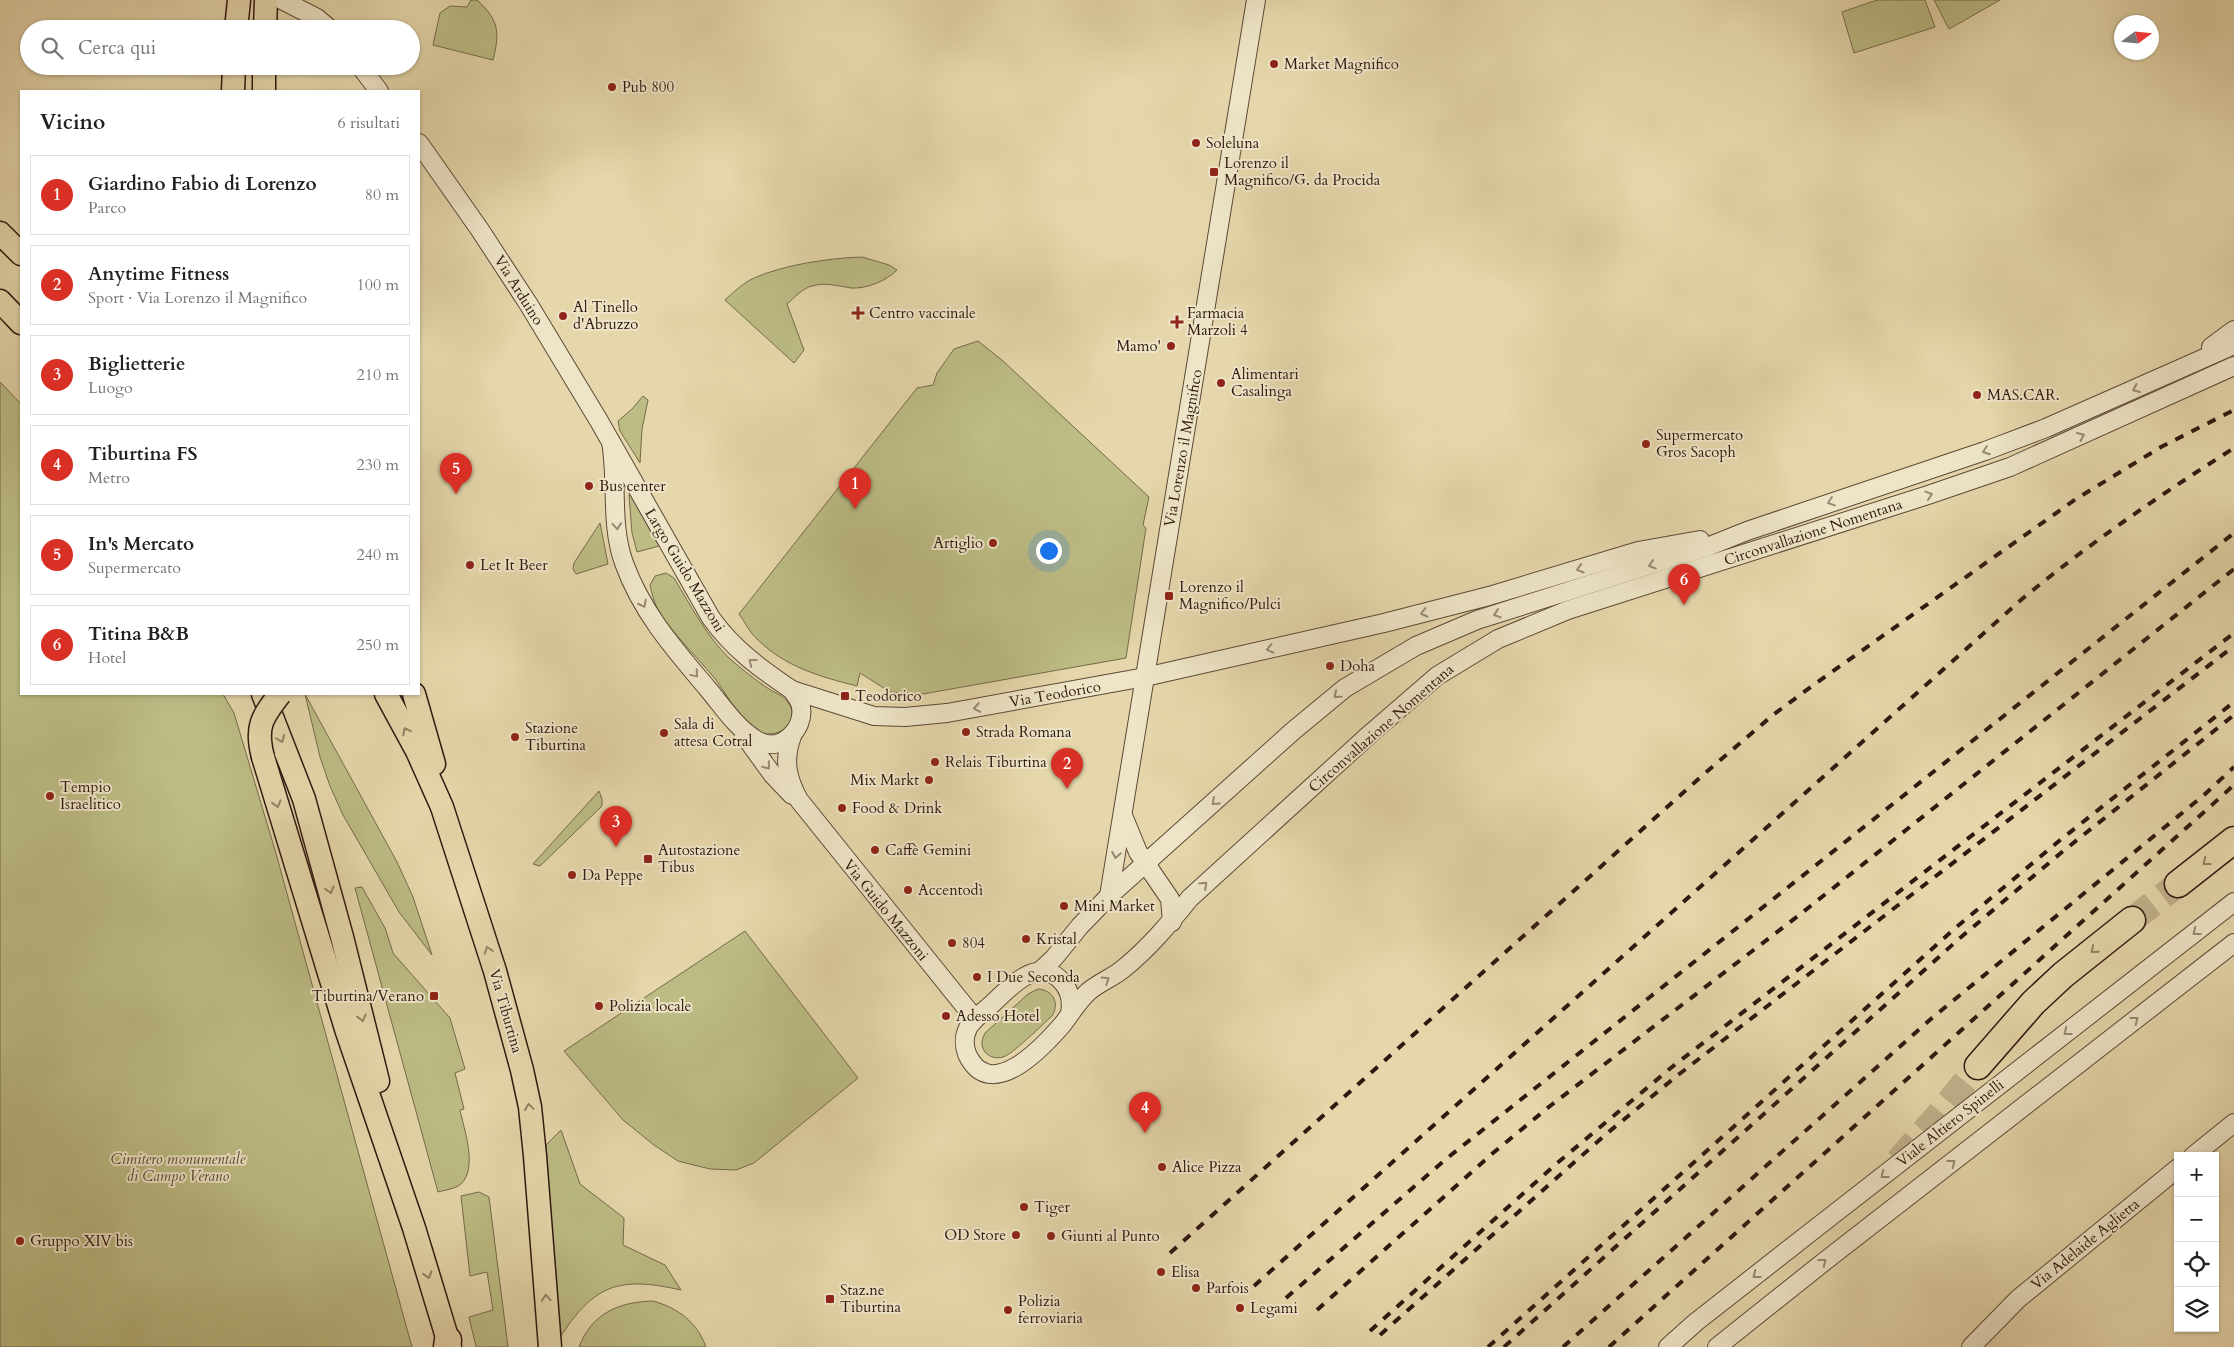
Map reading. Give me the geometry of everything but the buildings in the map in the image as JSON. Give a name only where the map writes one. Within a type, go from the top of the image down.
[{"type":"highway","points":[[2178,884],[2234,840]]},
{"type":"highway","points":[[1978,1066],[2033,1003],[2132,920]]},
{"type":"main road","points":[[237,20],[239,0]]},
{"type":"main road","points":[[265,20],[266,0]]},
{"type":"main road","points":[[233,90],[234,75]]},
{"type":"main road","points":[[264,75],[264,90]]},
{"type":"main road","points":[[0,233],[20,253]]},
{"type":"main road","points":[[0,301],[20,322]]},
{"type":"main road","points":[[263,695],[304,799],[317,843],[414,1228],[448,1345]]},
{"type":"main road","points":[[279,695],[264,716],[260,727],[259,742],[347,1032],[414,1228]]},
{"type":"main road","name":"Via Tiburtina","points":[[387,695],[417,751],[442,806],[495,971],[522,1070],[530,1107],[535,1156],[550,1347]]},
{"type":"main road","points":[[414,695],[432,756],[442,806]]},
{"type":"street","points":[[282,0],[319,20]]},
{"type":"street","name":"Via Lorenzo il Magnifico","points":[[1109,896],[1256,0]]},
{"type":"street","points":[[367,75],[379,90]]},
{"type":"street","name":"Via Arduino","points":[[420,144],[490,244],[611,442]]},
{"type":"street","points":[[2180,369],[2234,330]]},
{"type":"street","name":"Circonvallazione Nomentana","points":[[2234,345],[2046,428],[1986,451],[1747,531],[1707,547],[1477,620],[1441,634],[1393,658],[1345,688],[1293,731],[1109,896],[1080,926],[1054,958],[1039,972],[1030,974],[1018,981],[975,1019],[968,1029],[965,1038],[968,1055],[982,1071],[998,1074],[1011,1071],[1061,1026],[1070,1012],[1089,991],[1121,971],[1143,953],[1200,888],[1370,734],[1437,676],[1498,639],[1527,625],[1599,600],[2010,467],[2234,366]]},
{"type":"street","points":[[611,442],[617,529],[624,564],[654,624],[740,728],[757,741],[767,744],[778,744],[792,736],[800,721],[801,708],[792,690]]},
{"type":"street","name":"Largo Guido Mazzoni","points":[[611,442],[719,630],[752,662],[792,690]]},
{"type":"street","name":"Circonvallazione Nomentana","points":[[1318,638],[1479,599],[1638,551],[1747,531]]},
{"type":"street","name":"Via Teodorico","points":[[792,690],[868,714],[905,717],[947,713],[1145,677],[1318,638]]},
{"type":"street","name":"Via Guido Mazzoni","points":[[740,728],[772,774],[799,800],[975,1019]]},
{"type":"street","name":"Via Guido Mazzoni","points":[[792,736],[787,751],[787,770],[799,800]]},
{"type":"street","points":[[1123,815],[1134,844],[1145,864],[1170,899],[1172,922]]},
{"type":"street","name":"Viale Altiero Spinelli","points":[[1668,1347],[1696,1322],[2234,902]]},
{"type":"street","points":[[1717,1347],[1825,1260],[2234,943]]},
{"type":"street","points":[[1039,972],[1055,976],[1065,985],[1071,1000],[1070,1012]]},
{"type":"street","points":[[2198,1152],[2234,1123]]},
{"type":"street","name":"Via Adelaide Aglietta","points":[[1970,1347],[2018,1299],[2174,1171]]},
{"type":"street","name":"Via Adelaide Aglietta","points":[[1988,1347],[1996,1323]]},
{"type":"green space","points":[[471,0],[477,0],[494,20],[497,42],[493,60],[433,45],[440,13],[450,6],[467,7]]},
{"type":"green space","points":[[1877,0],[1925,0],[1935,27],[1854,53],[1842,12]]},
{"type":"green space","points":[[1934,0],[2000,0],[1949,29]]},
{"type":"green space","points":[[862,257],[889,265],[897,270],[882,281],[870,286],[851,288],[827,284],[812,286],[802,291],[787,304],[804,350],[794,363],[725,300],[746,282],[778,269],[806,263]]},
{"type":"green space","name":"Artiglio","points":[[978,341],[1003,361],[1149,497],[1143,525],[1146,528],[1126,658],[923,694],[890,692],[860,673],[857,686],[844,683],[804,670],[779,657],[754,637],[739,614],[917,388],[933,385],[937,373],[954,349]]},
{"type":"green space","name":"Cimitero monumentale di Campo Verano","points":[[0,382],[20,403],[20,695],[224,695],[234,713],[275,850],[412,1347],[0,1347]]},
{"type":"green space","points":[[643,396],[648,400],[642,429],[640,463],[620,431],[618,421]]},
{"type":"green space","points":[[629,495],[659,546],[637,552],[632,533]]},
{"type":"green space","points":[[600,523],[608,564],[576,574],[573,569],[574,563]]},
{"type":"green space","points":[[666,573],[674,578],[700,621],[730,659],[788,702],[792,711],[792,719],[782,730],[767,734],[750,726],[736,710],[716,680],[664,619],[653,598],[650,585],[655,576]]},
{"type":"green space","points":[[305,695],[397,862],[413,897],[432,955],[399,912],[343,815],[320,757]]},
{"type":"green space","points":[[599,791],[602,806],[540,866],[533,864]]},
{"type":"green space","points":[[362,887],[385,928],[393,953],[450,1018],[465,1069],[455,1073],[464,1109],[460,1110],[467,1138],[469,1168],[461,1184],[450,1189],[438,1192],[355,888]]},
{"type":"green space","points":[[745,931],[858,1078],[754,1163],[736,1170],[710,1169],[678,1161],[654,1145],[623,1120],[564,1051]]},
{"type":"green space","points":[[1038,989],[1048,992],[1054,998],[1055,1006],[1052,1016],[1008,1055],[998,1058],[987,1054],[982,1044],[985,1033],[1028,994]]},
{"type":"green space","points":[[561,1130],[580,1184],[624,1218],[623,1245],[665,1265],[681,1290],[641,1284],[624,1285],[610,1289],[584,1306],[559,1339],[546,1145]]},
{"type":"green space","points":[[479,1192],[489,1197],[508,1347],[476,1347],[469,1317],[493,1310],[487,1272],[470,1276],[461,1196]]},
{"type":"green space","points":[[653,1301],[671,1308],[686,1317],[697,1330],[706,1347],[579,1347],[591,1326],[608,1312],[629,1304]]},
{"type":"tunnel","points":[[2132,920],[2178,884]]},
{"type":"tunnel","points":[[1898,1161],[1978,1066]]},
{"type":"railway","points":[[1170,1253],[1704,774],[1773,715],[2076,499],[2161,447],[2234,410]]},
{"type":"railway","points":[[1254,1286],[2022,599],[2073,558],[2126,520],[2234,448]]},
{"type":"railway","points":[[1286,1298],[1446,1159],[2234,533]]},
{"type":"railway","points":[[1317,1310],[1493,1153],[1550,1106],[1798,916],[2234,569]]},
{"type":"railway","points":[[1370,1331],[1556,1164],[1672,1067],[2234,633]]},
{"type":"railway","points":[[1380,1335],[1605,1135],[1678,1075],[2234,646]]},
{"type":"railway","points":[[1488,1347],[1953,930],[2059,841],[2234,702]]},
{"type":"railway","points":[[1504,1347],[1960,938],[2062,852],[2234,715]]},
{"type":"railway","points":[[1563,1347],[1932,1018],[2204,795],[2234,767]]},
{"type":"railway","points":[[1609,1347],[2234,785]]},
{"type":"place","name":"Market Magnifico","points":[[1274,64]]},
{"type":"place","name":"Pub 800","points":[[612,87]]},
{"type":"place","name":"Soleluna","points":[[1196,143]]},
{"type":"place","name":"Lorenzo il Magnifico/G. da Procida","points":[[1214,172]]},
{"type":"place","name":"Centro vaccinale","points":[[858,313]]},
{"type":"place","name":"Al Tinello d'Abruzzo","points":[[563,316]]},
{"type":"place","name":"Farmacia Marzoli 4","points":[[1177,322]]},
{"type":"place","name":"Mamo'","points":[[1171,346]]},
{"type":"place","name":"Alimentari Casalinga","points":[[1221,383]]},
{"type":"place","name":"MAS.CAR.","points":[[1977,395]]},
{"type":"place","name":"Supermercato Gros Sacoph","points":[[1646,444]]},
{"type":"place","name":"Bus center","points":[[589,486]]},
{"type":"place","name":"In's Mercato","points":[[456,494]]},
{"type":"place","name":"Giardino Fabio di Lorenzo","points":[[855,509]]},
{"type":"place","name":"Artiglio","points":[[993,543]]},
{"type":"place","name":"Let It Beer","points":[[470,565]]},
{"type":"place","name":"Lorenzo il Magnifico/Pulci","points":[[1169,596]]},
{"type":"place","name":"Titina B&B","points":[[1684,605]]},
{"type":"place","name":"Doha","points":[[1330,666]]},
{"type":"place","name":"Teodorico","points":[[845,696]]},
{"type":"place","name":"Strada Romana","points":[[966,732]]},
{"type":"place","name":"Sala di attesa Cotral","points":[[664,733]]},
{"type":"place","name":"Stazione Tiburtina","points":[[515,737]]},
{"type":"place","name":"Relais Tiburtina","points":[[935,762]]},
{"type":"place","name":"Mix Markt","points":[[929,780]]},
{"type":"place","name":"Anytime Fitness","points":[[1067,789]]},
{"type":"place","name":"Tempio Israelitico","points":[[50,796]]},
{"type":"place","name":"Food & Drink","points":[[842,808]]},
{"type":"place","name":"Biglietterie","points":[[616,847]]},
{"type":"place","name":"Caffè Gemini","points":[[875,850]]},
{"type":"place","name":"Autostazione Tibus","points":[[648,859]]},
{"type":"place","name":"Da Peppe","points":[[572,875]]},
{"type":"place","name":"Accentodì","points":[[908,890]]},
{"type":"place","name":"Mini Market","points":[[1064,906]]},
{"type":"place","name":"Kristal","points":[[1026,939]]},
{"type":"place","name":"804","points":[[952,943]]},
{"type":"place","name":"I Due Seconda","points":[[977,977]]},
{"type":"place","name":"Tiburtina/Verano","points":[[434,996]]},
{"type":"place","name":"Polizia locale","points":[[599,1006]]},
{"type":"place","name":"Adesso Hotel","points":[[946,1016]]},
{"type":"place","name":"Tiburtina FS","points":[[1145,1133]]},
{"type":"place","name":"Alice Pizza","points":[[1162,1167]]},
{"type":"place","name":"Tiger","points":[[1024,1207]]},
{"type":"place","name":"OD Store","points":[[1016,1235]]},
{"type":"place","name":"Giunti al Punto","points":[[1051,1236]]},
{"type":"place","name":"Gruppo XIV bis","points":[[20,1241]]},
{"type":"place","name":"Elisa","points":[[1161,1272]]},
{"type":"place","name":"Parfois","points":[[1196,1288]]},
{"type":"place","name":"Staz.ne Tiburtina","points":[[830,1299]]},
{"type":"place","name":"Legami","points":[[1240,1308]]},
{"type":"place","name":"Polizia ferroviaria","points":[[1008,1310]]}]
